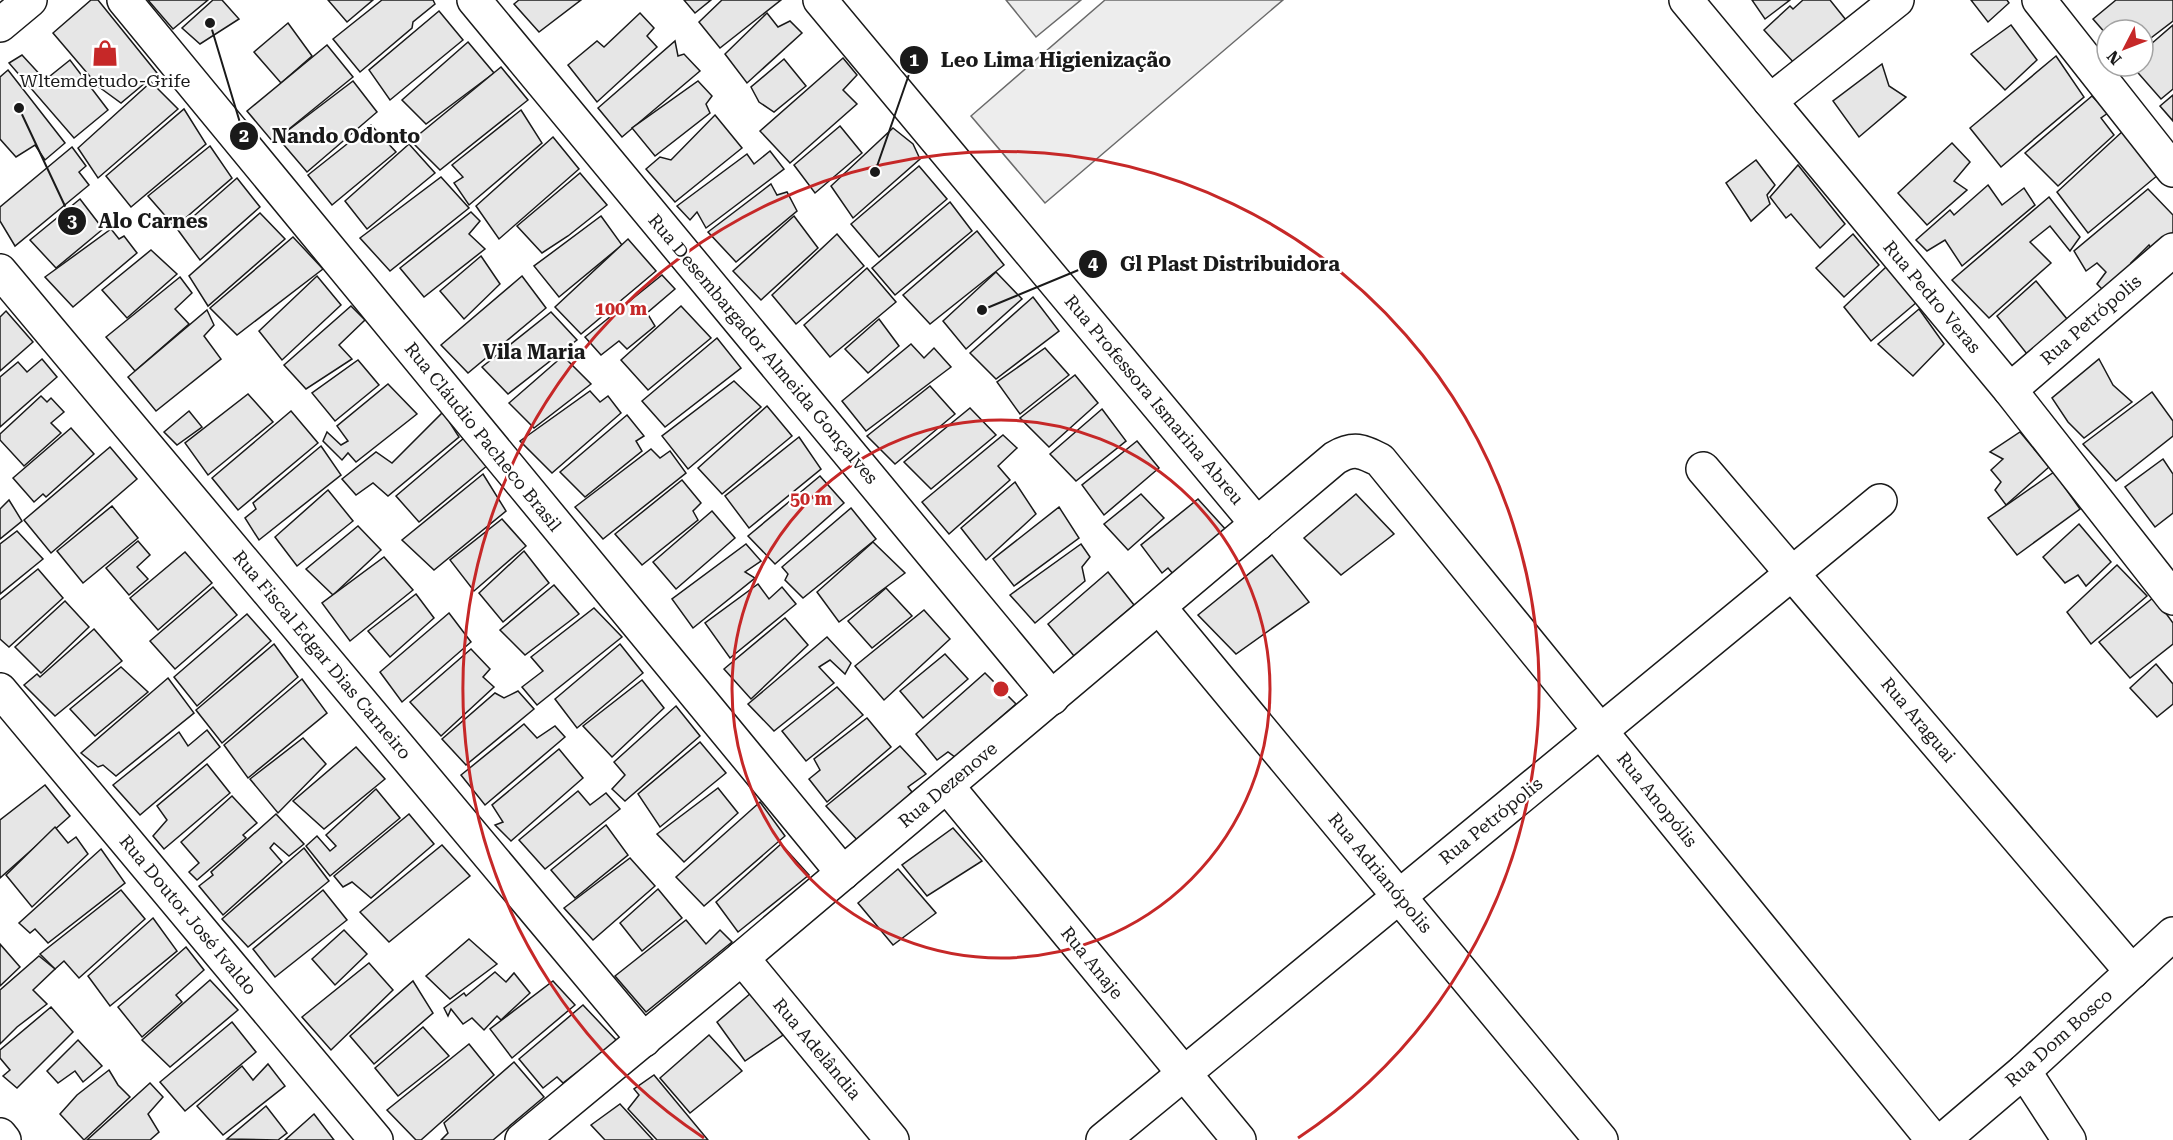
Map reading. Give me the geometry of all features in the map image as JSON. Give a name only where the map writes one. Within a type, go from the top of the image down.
[{"type":"street","points":[[0,25],[30,0]]},
{"type":"street","name":"Rua Cláudio Pacheco Brasil","points":[[124,0],[843,873]]},
{"type":"street","name":"Rua Desembargador Almeida Gonçalves","points":[[474,0],[1052,698]]},
{"type":"street","name":"Rua Professora Ismarina Abreu","points":[[820,0],[1257,524]]},
{"type":"street","name":"Rua Pedro Veras","points":[[1686,0],[2010,390],[2173,598]]},
{"type":"street","points":[[1770,102],[1897,0]]},
{"type":"street","points":[[2039,0],[2173,170]]},
{"type":"street","name":"Rua Petrópolis","points":[[2010,390],[2173,250]]},
{"type":"street","name":"Rua Fiscal Edgar Dias Carneiro","points":[[0,271],[644,1040]]},
{"type":"street","name":"Rua Dezenove","points":[[522,1140],[1052,698],[1335,458],[1354,450],[1380,460]]},
{"type":"street","name":"Rua Anopólis","points":[[1380,460],[1933,1140]]},
{"type":"street","name":"Rua Araguai","points":[[1703,469],[2132,972]]},
{"type":"street","name":"Rua Petrópolis","points":[[1102,1140],[1880,501]]},
{"type":"street","name":"Rua Adrianópolis","points":[[1159,607],[1601,1140]]},
{"type":"street","name":"Rua Doutor José Ivaldo","points":[[0,690],[376,1140]]},
{"type":"street","name":"Rua Anaje","points":[[947,786],[1239,1140]]},
{"type":"street","name":"Rua Dom Bosco","points":[[1943,1140],[2024,1071],[2173,934]]},
{"type":"street","name":"Rua Adelândia","points":[[742,958],[892,1140]]},
{"type":"street","points":[[2024,1071],[2068,1140]]},
{"type":"street","points":[[0,1135],[4,1140]]},
{"type":"shaded area","points":[[1006,0],[1081,0],[1036,37]]},
{"type":"shaded area","points":[[1105,0],[1283,0],[1045,203],[971,116]]},
{"type":"building","name":"Wltemdetudo-Grife","points":[[91,0],[98,0],[157,73],[121,103],[99,87],[53,33]]},
{"type":"building","points":[[148,0],[208,0],[173,29]]},
{"type":"building","points":[[213,0],[222,0],[239,19],[200,44],[182,28]]},
{"type":"building","points":[[328,0],[373,0],[347,22]]},
{"type":"building","points":[[382,0],[433,0],[435,4],[413,22],[412,28],[360,72],[333,39]]},
{"type":"building","points":[[519,0],[581,0],[539,32],[514,4]]},
{"type":"building","points":[[684,0],[711,0],[695,13]]},
{"type":"building","points":[[722,0],[781,0],[720,48],[699,22]]},
{"type":"building","points":[[1752,0],[1790,0],[1765,19]]},
{"type":"building","points":[[1803,0],[1830,0],[1846,20],[1795,64],[1764,30],[1790,6],[1793,9]]},
{"type":"building","points":[[1971,0],[2007,0],[2009,3],[1988,22]]},
{"type":"building","points":[[2116,0],[2173,0],[2173,21],[2155,35],[2155,18],[2095,18],[2095,21],[2093,19]]},
{"type":"building","points":[[439,11],[463,40],[390,100],[369,70]]},
{"type":"building","points":[[640,13],[654,28],[647,36],[657,47],[597,102],[568,65],[597,41],[604,47]]},
{"type":"building","points":[[767,13],[778,27],[790,21],[802,33],[747,83],[725,54]]},
{"type":"building","points":[[288,23],[312,56],[281,83],[254,52]]},
{"type":"building","points":[[2011,25],[2037,60],[2005,90],[1971,54]]},
{"type":"building","points":[[2173,25],[2173,89],[2161,99],[2143,78],[2155,78],[2155,41]]},
{"type":"building","points":[[675,41],[678,56],[684,54],[700,71],[622,137],[598,108]]},
{"type":"building","points":[[468,42],[494,73],[426,124],[402,100]]},
{"type":"building","points":[[327,45],[353,77],[273,142],[247,111]]},
{"type":"building","points":[[22,55],[45,80],[70,60],[108,110],[74,138],[9,63]]},
{"type":"building","points":[[2056,56],[2084,97],[2001,167],[1970,128]]},
{"type":"building","points":[[843,58],[857,75],[843,90],[857,104],[790,163],[760,131]]},
{"type":"building","points":[[784,59],[806,86],[774,112],[759,102],[751,87]]},
{"type":"building","points":[[1882,64],[1889,86],[1906,97],[1859,137],[1833,101]]},
{"type":"building","points":[[501,67],[528,100],[440,170],[411,141]]},
{"type":"building","points":[[8,70],[65,143],[45,160],[35,145],[16,157],[0,139],[0,77]]},
{"type":"building","points":[[353,81],[377,112],[307,172],[278,138]]},
{"type":"building","points":[[698,81],[712,96],[706,104],[710,113],[655,156],[632,128]]},
{"type":"building","points":[[151,82],[178,109],[98,178],[78,148]]},
{"type":"building","points":[[2173,95],[2173,121],[2160,106]]},
{"type":"building","points":[[2092,96],[2108,113],[2101,118],[2114,135],[2058,186],[2025,153]]},
{"type":"building","points":[[184,109],[206,144],[131,207],[106,176]]},
{"type":"building","points":[[521,110],[542,143],[469,205],[454,183],[463,177],[452,165]]},
{"type":"building","points":[[715,115],[742,148],[675,202],[646,169],[660,157],[671,160]]},
{"type":"building","points":[[371,125],[396,152],[332,205],[308,175]]},
{"type":"building","points":[[840,126],[862,153],[815,193],[794,165]]},
{"type":"building","points":[[893,128],[913,144],[920,159],[853,218],[831,186]]},
{"type":"building","points":[[2124,130],[2158,175],[2088,233],[2057,192]]},
{"type":"building","points":[[553,137],[579,169],[499,239],[476,206]]},
{"type":"building","points":[[1952,143],[1970,162],[1954,181],[1967,190],[1927,225],[1898,193]]},
{"type":"building","points":[[409,144],[435,173],[367,229],[345,201]]},
{"type":"building","points":[[210,146],[232,178],[175,227],[148,196]]},
{"type":"building","points":[[72,147],[86,166],[79,172],[89,185],[15,246],[0,221],[0,207]]},
{"type":"building","points":[[770,151],[784,169],[706,228],[697,212],[690,220],[677,206],[747,154],[754,164]]},
{"type":"building","points":[[1756,160],[1775,185],[1767,195],[1770,204],[1751,221],[1726,183]]},
{"type":"building","points":[[1798,165],[1845,224],[1820,248],[1791,214],[1786,218],[1770,197]]},
{"type":"building","points":[[919,166],[947,199],[879,257],[851,224]]},
{"type":"building","points":[[580,173],[607,205],[542,253],[517,226]]},
{"type":"building","points":[[441,177],[469,208],[390,271],[360,238]]},
{"type":"building","points":[[237,178],[260,207],[200,260],[178,230]]},
{"type":"building","points":[[771,184],[777,195],[787,192],[797,211],[736,262],[708,232]]},
{"type":"building","points":[[1988,185],[2002,205],[2024,188],[2035,205],[1962,266],[1945,240],[1927,251],[1916,240],[1950,210],[1954,215]]},
{"type":"building","points":[[2148,189],[2173,215],[2173,234],[2153,252],[2149,245],[2131,263],[2134,269],[2106,293],[2097,284],[2106,272],[2097,263],[2086,271],[2074,251]]},
{"type":"building","points":[[2049,197],[2080,237],[2070,251],[2050,226],[2030,242],[2051,263],[1989,318],[1952,280]]},
{"type":"building","points":[[80,199],[103,229],[56,268],[30,240]]},
{"type":"building","points":[[950,202],[972,231],[895,295],[872,268]]},
{"type":"building","points":[[471,212],[480,221],[469,234],[485,249],[424,297],[400,268]]},
{"type":"building","points":[[260,213],[285,239],[208,306],[189,276]]},
{"type":"building","points":[[601,216],[622,245],[559,297],[534,266]]},
{"type":"building","points":[[794,216],[818,248],[761,300],[733,271]]},
{"type":"building","points":[[111,229],[119,239],[124,236],[137,253],[73,307],[45,277]]},
{"type":"building","points":[[977,231],[1004,265],[930,324],[903,295]]},
{"type":"building","points":[[837,234],[864,266],[796,324],[772,295]]},
{"type":"building","points":[[1853,234],[1879,265],[1844,297],[1816,268]]},
{"type":"building","points":[[293,237],[323,269],[237,335],[210,308]]},
{"type":"building","points":[[628,239],[656,271],[581,334],[555,307]]},
{"type":"building","points":[[151,250],[177,274],[127,318],[102,290]]},
{"type":"building","points":[[481,256],[500,284],[464,319],[440,291]]},
{"type":"building","points":[[1886,267],[1917,302],[1871,341],[1844,307]]},
{"type":"building","points":[[867,268],[896,302],[830,357],[804,325]]},
{"type":"building","points":[[996,272],[1022,299],[966,349],[943,321]]},
{"type":"building","points":[[662,275],[675,289],[647,313],[655,326],[627,349],[619,341],[601,355],[585,337]]},
{"type":"building","points":[[317,276],[341,305],[282,360],[259,331]]},
{"type":"building","points":[[522,276],[546,308],[468,373],[441,345]]},
{"type":"building","points":[[180,277],[192,293],[175,309],[189,324],[135,371],[106,337]]},
{"type":"building","points":[[2036,281],[2067,319],[2027,354],[1997,316]]},
{"type":"building","points":[[1033,297],[1059,331],[996,379],[970,353]]},
{"type":"building","points":[[351,306],[365,320],[339,345],[352,359],[306,389],[284,365]]},
{"type":"building","points":[[681,306],[711,338],[648,390],[621,360]]},
{"type":"building","points":[[1919,309],[1944,344],[1913,376],[1878,344]]},
{"type":"building","points":[[207,310],[214,325],[204,336],[221,359],[156,411],[128,377]]},
{"type":"building","points":[[6,311],[33,342],[0,371],[0,317]]},
{"type":"building","points":[[551,312],[577,340],[508,394],[482,367]]},
{"type":"building","points":[[879,319],[899,346],[868,373],[845,349]]},
{"type":"building","points":[[717,338],[741,368],[665,427],[642,401]]},
{"type":"building","points":[[911,344],[924,358],[934,348],[951,367],[866,431],[842,401]]},
{"type":"building","points":[[1045,348],[1069,375],[1020,414],[997,382]]},
{"type":"building","points":[[563,356],[591,384],[534,428],[509,403]]},
{"type":"building","points":[[42,359],[57,377],[0,427],[0,377],[18,362],[27,372]]},
{"type":"building","points":[[2099,359],[2113,385],[2132,402],[2084,438],[2068,422],[2052,398]]},
{"type":"building","points":[[358,360],[379,385],[335,421],[312,393]]},
{"type":"building","points":[[1075,375],[1098,403],[1049,447],[1020,418]]},
{"type":"building","points":[[734,381],[761,407],[688,469],[662,436]]},
{"type":"building","points":[[388,384],[417,414],[356,462],[348,453],[342,460],[323,441],[327,432],[341,445],[348,441],[337,426]]},
{"type":"building","points":[[930,386],[955,414],[895,464],[867,436]]},
{"type":"building","points":[[590,391],[600,402],[608,396],[621,413],[552,473],[520,441]]},
{"type":"building","points":[[2152,392],[2173,421],[2173,436],[2116,481],[2083,444]]},
{"type":"building","points":[[248,394],[273,422],[208,475],[185,443]]},
{"type":"building","points":[[41,396],[47,402],[51,398],[64,412],[51,423],[61,433],[24,466],[0,440],[0,434]]},
{"type":"building","points":[[767,406],[792,436],[722,494],[698,468]]},
{"type":"building","points":[[970,408],[996,435],[931,489],[904,462]]},
{"type":"building","points":[[1102,409],[1126,441],[1076,481],[1050,454]]},
{"type":"building","points":[[189,411],[202,427],[177,445],[164,432]]},
{"type":"building","points":[[291,411],[318,443],[238,510],[212,478]]},
{"type":"building","points":[[443,412],[459,437],[388,496],[373,483],[356,495],[342,479],[376,452],[392,463]]},
{"type":"building","points":[[627,415],[644,436],[636,441],[642,451],[585,497],[560,472]]},
{"type":"building","points":[[71,428],[94,454],[46,497],[43,494],[34,502],[13,478]]},
{"type":"building","points":[[2020,432],[2049,467],[2006,505],[1995,490],[2001,482],[1991,470],[2003,459],[1990,452]]},
{"type":"building","points":[[1003,435],[1017,448],[998,466],[1010,480],[949,534],[922,502]]},
{"type":"building","points":[[799,437],[821,469],[749,528],[725,496]]},
{"type":"building","points":[[464,438],[488,465],[419,522],[396,496]]},
{"type":"building","points":[[1137,441],[1159,468],[1104,515],[1082,485]]},
{"type":"building","points":[[321,446],[341,475],[259,540],[245,518],[256,509],[253,503]]},
{"type":"building","points":[[110,447],[137,479],[51,553],[24,520]]},
{"type":"building","points":[[651,449],[660,458],[670,451],[686,473],[603,539],[575,507]]},
{"type":"building","points":[[2163,459],[2173,474],[2173,513],[2155,527],[2125,487]]},
{"type":"building","points":[[2054,472],[2080,509],[2017,555],[1988,518]]},
{"type":"building","points":[[483,474],[506,511],[434,570],[402,540]]},
{"type":"building","points":[[820,476],[844,503],[775,564],[748,536]]},
{"type":"building","points":[[682,480],[701,503],[693,511],[698,520],[642,565],[615,534]]},
{"type":"building","points":[[1015,482],[1036,514],[986,560],[961,528]]},
{"type":"building","points":[[328,490],[353,521],[297,566],[275,537]]},
{"type":"building","points":[[1141,494],[1164,518],[1128,550],[1104,524]]},
{"type":"building","points":[[1356,494],[1394,534],[1341,575],[1304,538]]},
{"type":"building","points":[[1198,499],[1227,531],[1174,575],[1168,568],[1162,573],[1141,545]]},
{"type":"building","points":[[9,500],[22,521],[0,539],[0,509]]},
{"type":"building","points":[[112,506],[138,538],[83,583],[57,551]]},
{"type":"building","points":[[1059,507],[1079,538],[1014,586],[993,559]]},
{"type":"building","points":[[851,508],[876,539],[803,598],[785,580],[788,574],[782,567]]},
{"type":"building","points":[[712,511],[735,538],[676,589],[653,562]]},
{"type":"building","points":[[502,519],[526,546],[474,591],[450,560]]},
{"type":"building","points":[[2079,524],[2111,562],[2086,586],[2078,575],[2065,583],[2043,557]]},
{"type":"building","points":[[358,526],[381,550],[333,595],[306,569]]},
{"type":"building","points":[[17,531],[43,559],[0,594],[0,544]]},
{"type":"building","points":[[138,541],[150,555],[137,567],[148,579],[129,595],[106,568]]},
{"type":"building","points":[[873,542],[905,573],[839,622],[817,592]]},
{"type":"building","points":[[746,544],[761,561],[745,572],[755,578],[693,628],[672,599]]},
{"type":"building","points":[[1081,544],[1090,557],[1082,567],[1085,581],[1035,623],[1010,595]]},
{"type":"building","points":[[524,551],[549,583],[503,622],[479,593]]},
{"type":"building","points":[[185,552],[212,583],[158,630],[130,598]]},
{"type":"building","points":[[1272,555],[1309,602],[1236,654],[1198,615]]},
{"type":"building","points":[[384,557],[413,590],[350,641],[322,603]]},
{"type":"building","points":[[2117,565],[2147,596],[2091,644],[2067,612]]},
{"type":"building","points":[[38,569],[63,598],[9,647],[0,639],[0,600]]},
{"type":"building","points":[[1108,572],[1134,605],[1074,656],[1048,624]]},
{"type":"building","points":[[758,584],[769,599],[782,587],[796,604],[730,658],[705,623]]},
{"type":"building","points":[[554,585],[579,614],[525,655],[500,630]]},
{"type":"building","points":[[213,587],[237,615],[175,669],[150,641]]},
{"type":"building","points":[[886,588],[912,616],[872,648],[848,621]]},
{"type":"building","points":[[416,594],[434,618],[390,657],[368,631]]},
{"type":"building","points":[[2154,597],[2173,623],[2173,644],[2130,678],[2099,642]]},
{"type":"building","points":[[65,601],[89,627],[41,673],[15,647]]},
{"type":"building","points":[[594,608],[622,637],[537,705],[522,687],[543,671],[531,657]]},
{"type":"building","points":[[924,610],[950,639],[884,700],[855,666]]},
{"type":"building","points":[[449,613],[471,642],[402,702],[380,672]]},
{"type":"building","points":[[247,614],[271,641],[197,706],[174,677]]},
{"type":"building","points":[[785,618],[808,645],[751,699],[724,669]]},
{"type":"building","points":[[94,629],[122,661],[55,716],[24,685],[37,674],[40,677]]},
{"type":"building","points":[[827,637],[851,663],[845,674],[830,660],[819,667],[834,683],[774,731],[748,704]]},
{"type":"building","points":[[274,644],[298,677],[222,743],[196,710]]},
{"type":"building","points":[[620,644],[643,673],[577,728],[555,699]]},
{"type":"building","points":[[471,649],[490,669],[483,677],[494,687],[441,736],[410,702]]},
{"type":"building","points":[[945,654],[968,679],[923,718],[900,691]]},
{"type":"building","points":[[2156,664],[2173,684],[2173,704],[2157,717],[2130,688]]},
{"type":"building","points":[[121,667],[148,692],[95,736],[70,709]]},
{"type":"building","points":[[985,673],[1016,704],[955,757],[948,752],[937,760],[916,734]]},
{"type":"building","points":[[168,678],[194,713],[116,776],[103,765],[98,767],[81,753]]},
{"type":"building","points":[[302,679],[327,713],[248,778],[224,745]]},
{"type":"building","points":[[642,680],[664,708],[612,757],[583,726]]},
{"type":"building","points":[[837,687],[863,715],[806,761],[782,731]]},
{"type":"building","points":[[518,691],[534,709],[466,765],[442,739],[495,693],[504,698]]},
{"type":"building","points":[[676,706],[700,736],[625,801],[612,789],[625,775],[614,762]]},
{"type":"building","points":[[867,718],[891,747],[827,802],[809,779],[820,770],[814,759]]},
{"type":"building","points":[[524,724],[537,738],[555,726],[565,737],[485,805],[461,775]]},
{"type":"building","points":[[207,730],[220,747],[140,815],[113,785],[179,732],[188,746]]},
{"type":"building","points":[[303,738],[326,764],[278,813],[250,779]]},
{"type":"building","points":[[700,742],[726,773],[660,827],[638,794]]},
{"type":"building","points":[[900,746],[926,774],[908,787],[912,792],[859,842],[826,806]]},
{"type":"building","points":[[356,747],[385,779],[324,829],[293,801]]},
{"type":"building","points":[[559,749],[583,778],[511,841],[495,825],[503,822],[492,805]]},
{"type":"building","points":[[207,764],[230,793],[164,849],[153,836],[167,820],[157,806]]},
{"type":"building","points":[[45,785],[70,816],[0,878],[0,820]]},
{"type":"building","points":[[718,788],[738,813],[684,862],[657,834]]},
{"type":"building","points":[[376,789],[400,818],[330,876],[306,846],[317,836],[330,851],[336,846],[326,835]]},
{"type":"building","points":[[578,791],[590,805],[606,793],[620,809],[545,869],[519,840]]},
{"type":"building","points":[[232,796],[257,823],[243,835],[246,838],[197,880],[189,872],[199,863],[181,842]]},
{"type":"building","points":[[760,802],[785,836],[704,906],[676,877]]},
{"type":"building","points":[[276,814],[304,844],[289,856],[274,843],[270,848],[282,862],[223,915],[199,886],[213,875],[211,872]]},
{"type":"building","points":[[409,814],[434,844],[371,898],[352,882],[343,887],[334,876]]},
{"type":"building","points":[[606,825],[628,855],[575,898],[551,870]]},
{"type":"building","points":[[55,827],[68,843],[76,837],[88,854],[32,907],[6,875]]},
{"type":"building","points":[[953,828],[982,861],[927,896],[902,865]]},
{"type":"building","points":[[781,844],[809,875],[738,932],[716,902]]},
{"type":"building","points":[[442,845],[470,876],[389,942],[360,912]]},
{"type":"building","points":[[304,848],[329,881],[248,947],[222,919]]},
{"type":"building","points":[[101,849],[125,883],[48,943],[35,929],[30,933],[19,923]]},
{"type":"building","points":[[630,858],[655,886],[593,940],[564,908]]},
{"type":"building","points":[[898,869],[936,913],[893,945],[858,903]]},
{"type":"building","points":[[658,889],[682,918],[642,951],[620,923]]},
{"type":"building","points":[[121,890],[145,919],[79,978],[64,961],[55,969],[40,954]]},
{"type":"building","points":[[323,890],[347,920],[275,977],[253,949]]},
{"type":"building","points":[[153,918],[177,951],[110,1006],[88,976]]},
{"type":"building","points":[[686,920],[706,944],[720,930],[732,942],[646,1012],[615,976]]},
{"type":"building","points":[[344,930],[367,954],[335,985],[312,959]]},
{"type":"building","points":[[469,939],[497,964],[450,999],[426,976]]},
{"type":"building","points":[[0,944],[20,967],[0,986]]},
{"type":"building","points":[[186,947],[204,970],[176,995],[182,1002],[142,1037],[118,1007]]},
{"type":"building","points":[[39,956],[55,969],[33,990],[47,1004],[17,1027],[0,1044],[0,990]]},
{"type":"building","points":[[369,963],[393,990],[331,1050],[302,1017]]},
{"type":"building","points":[[495,972],[506,982],[514,973],[530,993],[501,1020],[497,1016],[484,1030],[472,1018],[463,1024],[451,1009],[448,1016],[444,1008],[464,993],[466,996]]},
{"type":"building","points":[[210,980],[238,1010],[170,1067],[142,1040]]},
{"type":"building","points":[[413,981],[433,1013],[374,1064],[350,1036]]},
{"type":"building","points":[[553,981],[575,1005],[512,1058],[490,1029]]},
{"type":"building","points":[[751,993],[783,1035],[745,1061],[717,1022]]},
{"type":"building","points":[[583,1005],[617,1041],[563,1083],[557,1077],[543,1088],[519,1059]]},
{"type":"building","points":[[51,1007],[73,1032],[17,1088],[3,1076],[10,1070],[0,1058],[0,1050]]},
{"type":"building","points":[[232,1022],[256,1052],[185,1111],[160,1082]]},
{"type":"building","points":[[423,1027],[449,1056],[398,1096],[375,1068]]},
{"type":"building","points":[[709,1035],[742,1071],[690,1113],[660,1078]]},
{"type":"building","points":[[78,1040],[102,1066],[83,1082],[75,1071],[58,1083],[47,1071]]},
{"type":"building","points":[[469,1044],[494,1075],[421,1140],[416,1140],[387,1110]]},
{"type":"building","points":[[514,1062],[544,1097],[493,1140],[441,1140],[448,1133],[444,1123]]},
{"type":"building","points":[[268,1064],[285,1086],[223,1135],[197,1106],[242,1066],[253,1080]]},
{"type":"building","points":[[109,1070],[118,1085],[130,1097],[84,1140],[60,1114],[77,1095]]},
{"type":"building","points":[[654,1075],[708,1140],[657,1140],[628,1109],[639,1095],[634,1089]]},
{"type":"building","points":[[150,1083],[163,1097],[148,1114],[159,1132],[150,1140],[87,1140]]},
{"type":"building","points":[[620,1104],[653,1140],[605,1140],[591,1125]]},
{"type":"building","points":[[266,1106],[287,1133],[278,1140],[227,1139]]},
{"type":"building","points":[[314,1114],[334,1140],[285,1140]]},
{"type":"place","name":"Nando Odonto","points":[[210,23]]},
{"type":"place","name":"Wltemdetudo-Grife","points":[[105,53]]},
{"type":"place","name":"Alo Carnes","points":[[19,108]]},
{"type":"place","name":"Leo Lima Higienização","points":[[875,172]]},
{"type":"place","name":"Gl Plast Distribuidora","points":[[982,310]]},
{"type":"district","name":"Vila Maria","points":[[534,352]]}]
